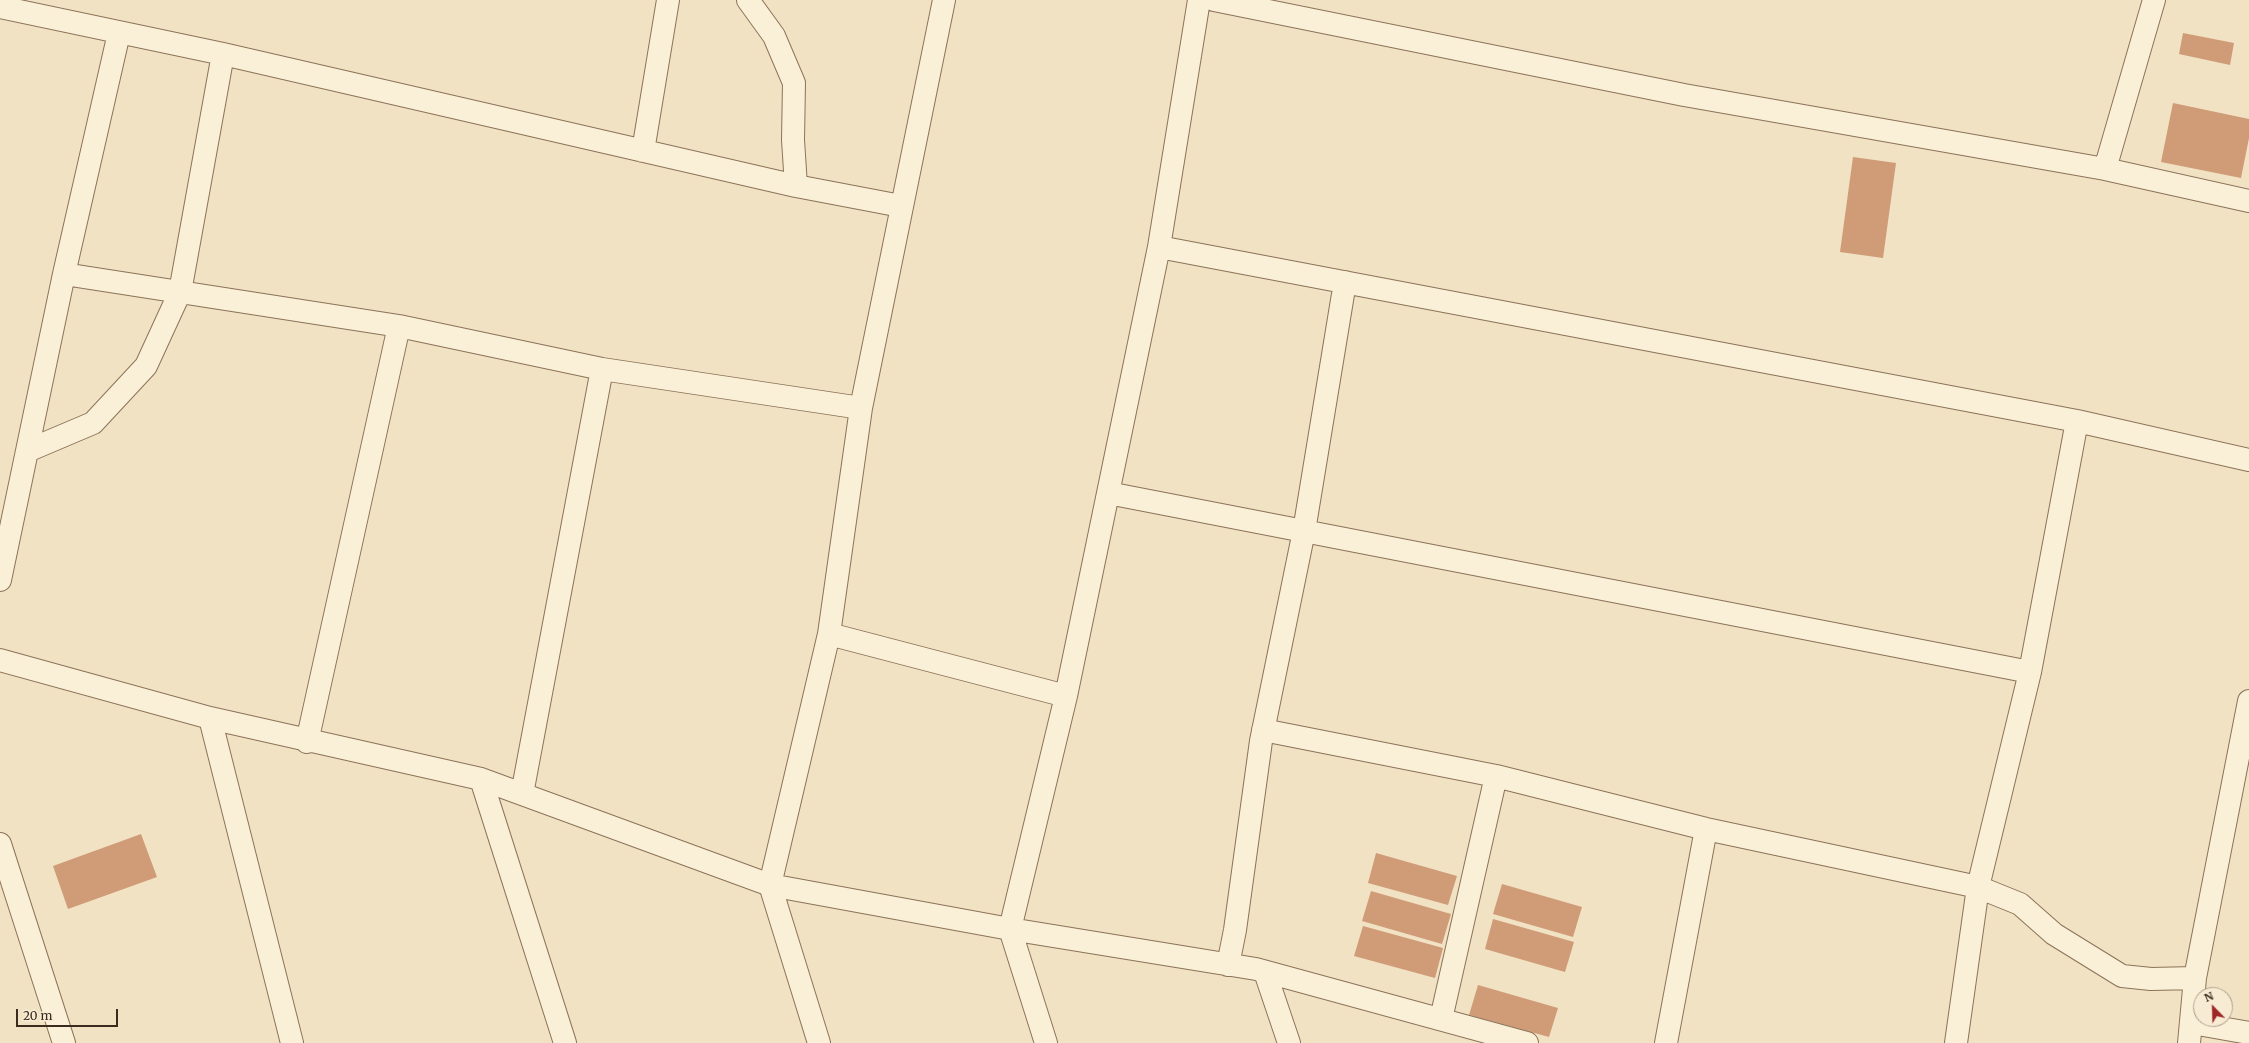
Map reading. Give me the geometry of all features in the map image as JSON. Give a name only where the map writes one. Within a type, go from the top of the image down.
[{"type":"street","points":[[643,151],[668,0]]},
{"type":"street","points":[[748,0],[774,36],[794,83],[793,140],[796,186]]},
{"type":"street","points":[[819,1043],[770,885],[829,634],[861,408],[944,0]]},
{"type":"street","points":[[1046,1043],[1010,929],[1066,696],[1159,247],[1200,0]]},
{"type":"street","points":[[1214,0],[1684,95],[2105,169],[2249,201]]},
{"type":"street","points":[[2105,169],[2154,0]]},
{"type":"street","points":[[0,7],[223,54],[796,186],[901,206]]},
{"type":"street","points":[[0,580],[64,274],[118,33]]},
{"type":"street","points":[[27,451],[93,423],[146,366],[180,292],[223,54]]},
{"type":"street","points":[[1159,247],[2077,421],[2249,460]]},
{"type":"street","points":[[64,274],[399,326],[602,369],[861,408]]},
{"type":"street","points":[[1228,965],[1235,930],[1263,730],[1304,531],[1346,282]]},
{"type":"street","points":[[307,742],[399,326]]},
{"type":"street","points":[[522,794],[602,369]]},
{"type":"street","points":[[1956,1043],[1978,887],[2030,672],[2077,421]]},
{"type":"street","points":[[1108,493],[2030,672]]},
{"type":"street","points":[[829,634],[1066,696]]},
{"type":"street","points":[[0,660],[210,718],[307,742],[481,779],[770,885],[1010,929],[1265,972],[1527,1043]]},
{"type":"street","points":[[2249,701],[2195,978],[2190,1033],[2249,1033]]},
{"type":"street","points":[[210,718],[292,1043]]},
{"type":"street","points":[[1263,730],[1496,776],[1706,829],[1978,887],[2020,904],[2054,934],[2122,976],[2151,979],[2195,978]]},
{"type":"street","points":[[1441,1019],[1496,776]]},
{"type":"street","points":[[481,779],[565,1043]]},
{"type":"street","points":[[1666,1043],[1706,829]]},
{"type":"street","points":[[0,844],[64,1043]]},
{"type":"street","points":[[1265,972],[1289,1043]]},
{"type":"building","points":[[2183,33],[2234,43],[2230,65],[2179,54]]},
{"type":"building","points":[[2173,103],[2249,119],[2249,138],[2241,178],[2161,162]]},
{"type":"building","points":[[1853,157],[1896,163],[1883,258],[1840,252]]},
{"type":"building","points":[[141,834],[157,877],[68,909],[53,866]]},
{"type":"building","points":[[1376,853],[1457,876],[1448,905],[1368,883]]},
{"type":"building","points":[[1502,884],[1582,907],[1573,937],[1493,914]]},
{"type":"building","points":[[1371,891],[1451,914],[1442,944],[1362,921]]},
{"type":"building","points":[[1493,919],[1574,942],[1565,972],[1485,949]]},
{"type":"building","points":[[1363,926],[1443,948],[1435,978],[1354,956]]},
{"type":"building","points":[[1478,985],[1558,1008],[1549,1037],[1469,1015]]}]
